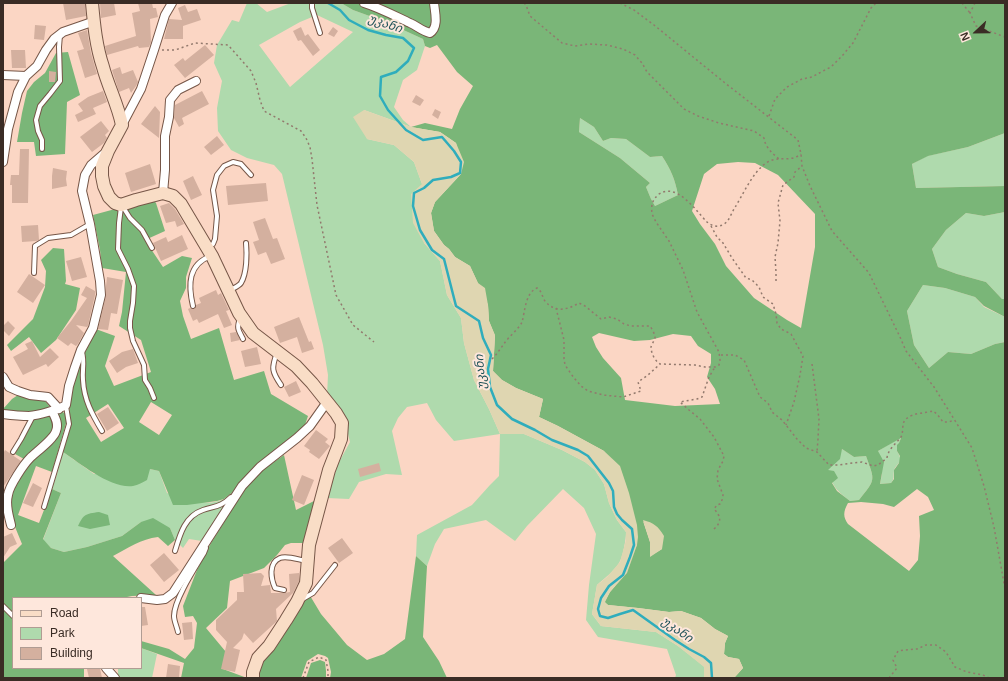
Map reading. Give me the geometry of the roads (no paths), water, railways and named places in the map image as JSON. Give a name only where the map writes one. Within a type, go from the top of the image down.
[{"type":"street","points":[[92,3],[97,44],[103,68],[120,114],[122,125]]},
{"type":"street","points":[[172,3],[165,15],[141,89],[108,151],[102,166],[104,186],[109,197],[115,203],[122,205],[163,193],[172,196],[181,204],[209,252],[242,316],[253,333],[278,351],[312,383],[342,423],[342,439],[329,470],[309,545],[306,583],[297,602],[269,646],[258,658],[253,672],[253,678]]},
{"type":"street","points":[[364,3],[385,11],[425,32],[430,33],[434,30],[435,24],[434,3]]},
{"type":"street","points":[[3,162],[8,129],[18,92],[26,76],[37,66],[46,50],[54,39],[60,34],[89,23],[94,23]]},
{"type":"street","points":[[3,75],[26,76]]},
{"type":"street","points":[[163,193],[165,136],[170,117],[170,100],[178,90],[196,81]]},
{"type":"street","points":[[11,525],[7,506],[8,494],[12,483],[29,459],[47,443],[56,432],[59,408],[69,386],[81,350],[93,328],[101,295],[100,281],[90,224],[82,191],[85,175],[91,165],[108,151]]},
{"type":"street","points":[[3,377],[9,387],[30,395],[48,397],[59,408]]},
{"type":"street","points":[[142,598],[157,600],[165,599],[173,593],[242,486],[260,467],[298,438],[310,426],[327,402]]},
{"type":"street","points":[[3,414],[33,416],[59,408]]},
{"type":"street","points":[[107,669],[115,678]]},
{"type":"lane","points":[[312,3],[312,8],[320,33]]},
{"type":"lane","points":[[42,149],[42,140],[38,131],[36,120],[40,106],[60,81],[60,34]]},
{"type":"lane","points":[[192,306],[190,293],[191,274],[209,252],[215,239],[217,216],[214,190],[217,175],[224,166],[233,162],[241,164],[250,175]]},
{"type":"lane","points":[[122,205],[130,218],[142,230],[152,248]]},
{"type":"lane","points":[[122,205],[119,223],[118,249],[128,268],[134,286],[130,328],[133,341],[144,365],[145,380],[154,398]]},
{"type":"lane","points":[[34,273],[35,246],[48,238],[71,235],[90,224]]},
{"type":"lane","points":[[229,291],[242,282],[247,258],[246,243]]},
{"type":"lane","points":[[242,316],[238,325],[239,331],[244,339]]},
{"type":"lane","points":[[81,350],[84,360],[83,380],[85,396],[90,410],[102,431]]},
{"type":"lane","points":[[278,351],[273,364],[273,371],[281,385]]},
{"type":"lane","points":[[44,507],[69,424],[59,408]]},
{"type":"lane","points":[[13,452],[33,416]]},
{"type":"lane","points":[[175,550],[180,533],[186,522],[197,513],[215,508],[225,503],[242,486]]},
{"type":"lane","points":[[178,632],[174,617],[176,608],[182,593],[204,553],[209,536]]},
{"type":"lane","points":[[284,590],[275,588],[271,573],[274,563],[280,558],[308,561]]},
{"type":"lane","points":[[297,602],[313,593],[335,565]]},
{"type":"lane","points":[[3,606],[12,615]]},
{"type":"waterway","name":"უკანი","points":[[328,3],[340,10],[349,20],[368,30],[403,38],[414,48],[408,61],[396,72],[381,77],[380,96],[388,110],[406,130],[423,140],[442,137],[461,162],[460,173],[451,177],[433,180],[424,188],[414,193],[413,206],[420,230],[432,250],[444,259],[456,306],[479,321],[483,338],[491,355],[488,369],[490,387],[497,405],[512,419],[552,440],[578,450],[588,456],[609,483],[613,491],[614,507],[617,514],[632,529],[634,545],[630,557],[623,575],[609,586],[601,598],[598,609],[600,616],[608,618],[633,610],[675,640],[704,657],[711,663],[712,678]]}]
